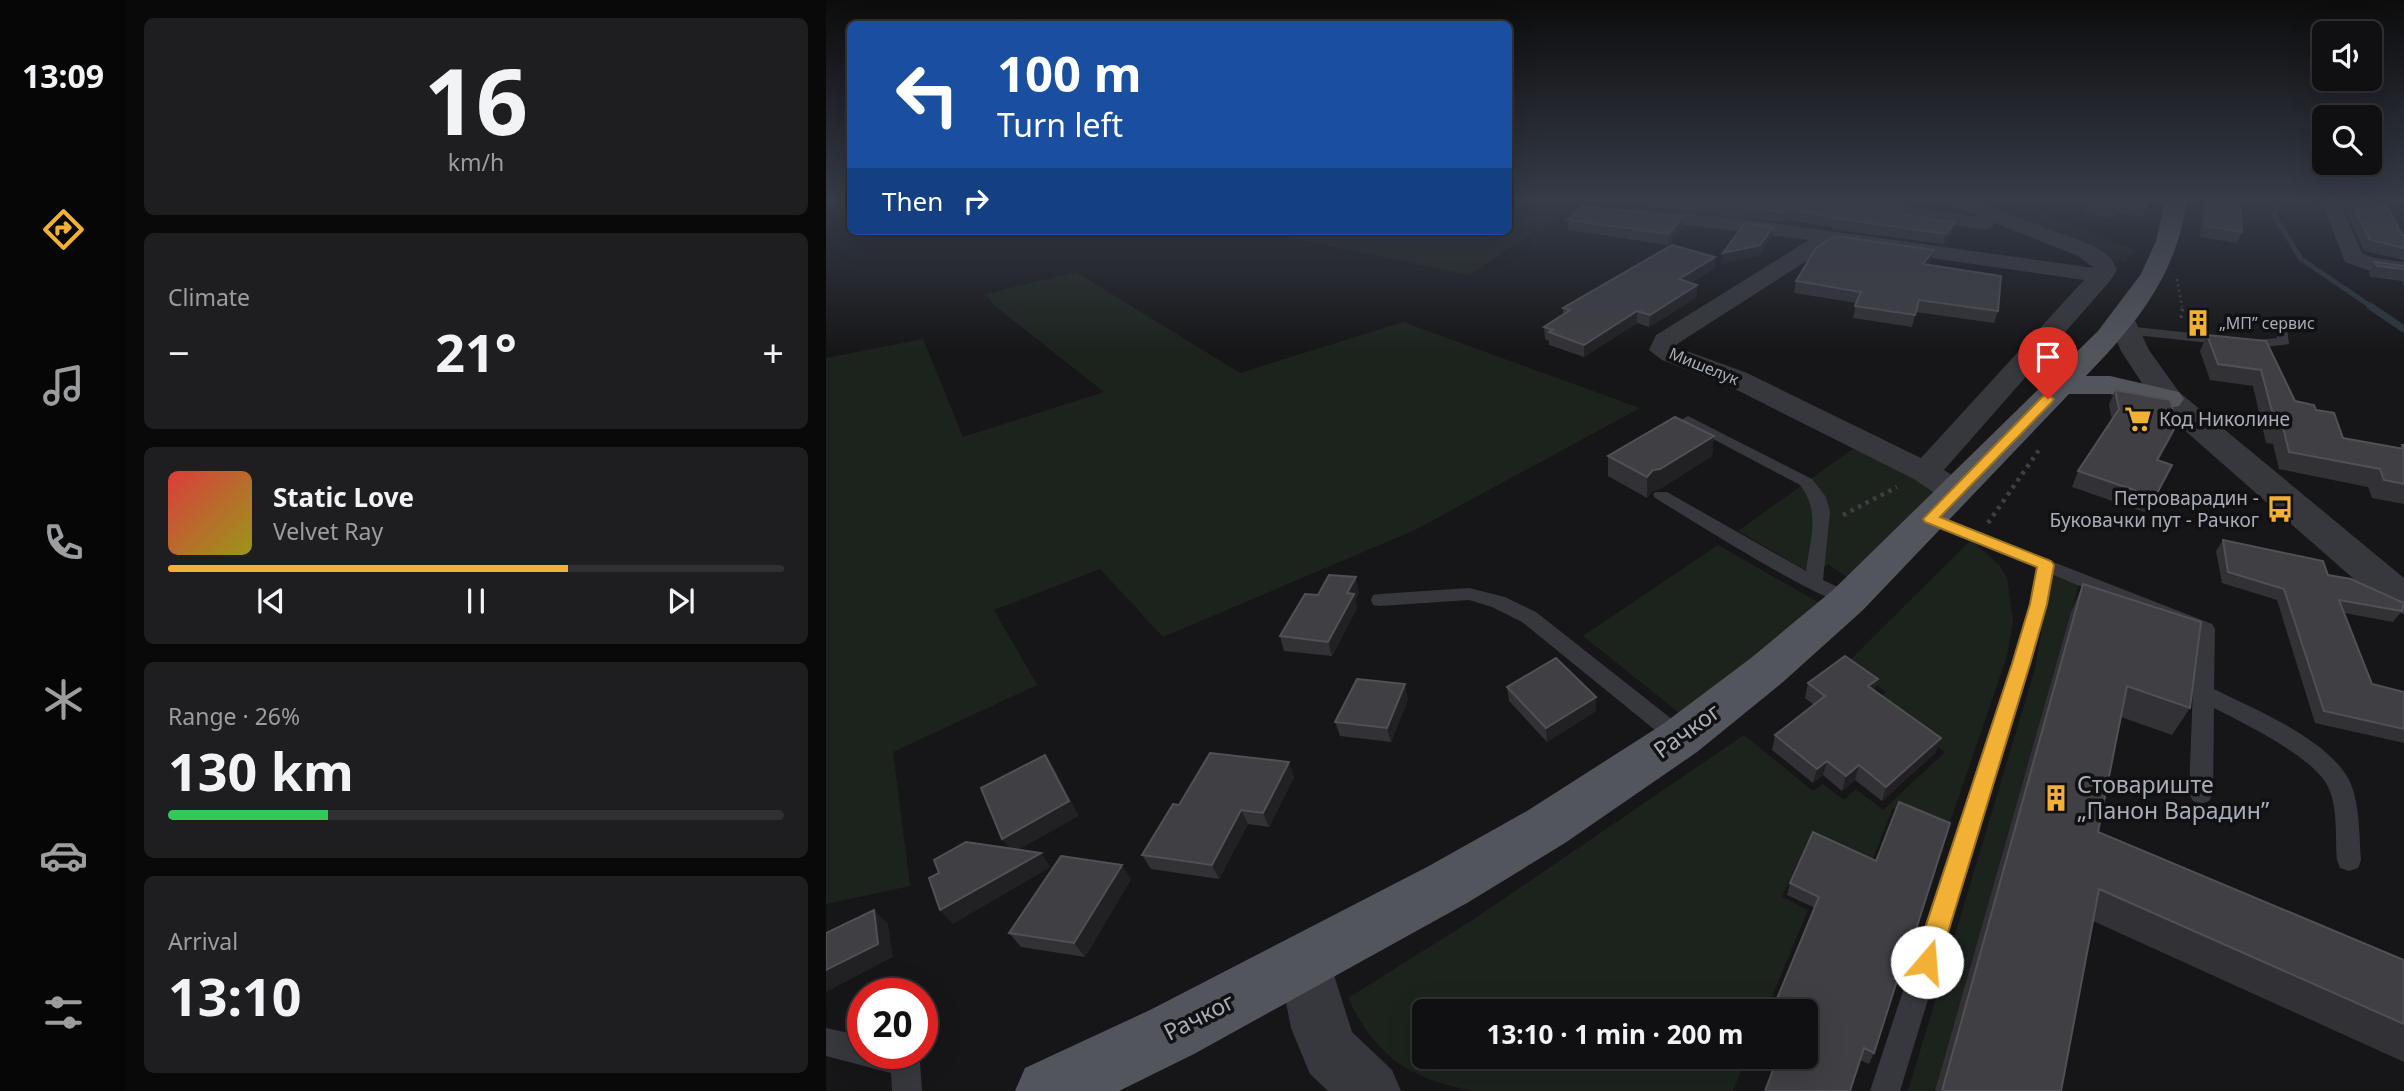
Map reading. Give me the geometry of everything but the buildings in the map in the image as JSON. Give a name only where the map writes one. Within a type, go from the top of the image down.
[{"type":"main road","name":"Рачког","points":[[1048,1091],[1172,1032],[1447,885],[1546,827],[1680,738],[1767,670],[1830,592],[2051,395],[2124,325],[2162,259],[2164,251]]},
{"type":"main road","points":[[2051,395],[2110,385],[2168,399]]},
{"type":"street","name":"Мишелук","points":[[1807,251],[1665,340],[1662,350],[1684,361],[1709,367],[1737,379],[1937,494]]},
{"type":"street","points":[[1915,251],[2102,276]]},
{"type":"street","points":[[1937,494],[2106,271],[2096,257],[2082,251]]},
{"type":"street","points":[[2351,251],[2353,257],[2361,261],[2404,268]]},
{"type":"street","points":[[2124,325],[2135,351],[2168,399],[2404,600]]},
{"type":"street","points":[[1305,962],[1320,1027],[1331,1053],[1371,1091]]},
{"type":"lane","points":[[2124,325],[2257,344],[2284,341],[2281,326]]},
{"type":"lane","points":[[1688,420],[1806,482],[1818,497],[1822,512],[1820,527],[1830,592]]},
{"type":"lane","points":[[1937,494],[1979,538],[2205,629],[2201,794]]},
{"type":"lane","points":[[1661,495],[1830,592]]},
{"type":"lane","points":[[1885,1091],[2021,664],[2039,604],[2046,565]]},
{"type":"lane","points":[[1380,600],[1469,594],[1498,602],[1529,617],[1680,738]]},
{"type":"lane","points":[[2203,694],[2272,730],[2324,762],[2340,786],[2349,860]]},
{"type":"lane","points":[[826,1042],[847,1047]]},
{"type":"lane","points":[[905,1069],[907,1091]]},
{"type":"path","points":[[1979,538],[2008,491],[2062,419],[2051,395]]},
{"type":"path","points":[[1820,527],[1937,494]]},
{"type":"shaded area","points":[[1353,251],[1506,251],[1469,275]]},
{"type":"shaded area","points":[[2091,251],[2135,251],[2124,263]]},
{"type":"shaded area","points":[[1076,272],[1240,373],[1403,322],[1640,408],[1415,530],[1163,637],[1100,569],[994,610],[1037,685],[893,752],[910,886],[826,904],[826,358],[923,339],[963,437],[1104,392],[995,306],[985,294]]},
{"type":"shaded area","points":[[1861,443],[1950,502],[1851,580],[1828,564],[1814,575],[1738,531]]},
{"type":"shaded area","points":[[1971,540],[1999,565],[2007,578],[2013,621],[2007,656],[1947,831],[1893,808],[1869,868],[1808,840],[1782,897],[1808,910],[1771,999],[1412,999],[1412,1069],[1742,1069],[1733,1091],[1473,1091],[1450,1086],[1413,1072],[1383,1050],[1371,1036],[1348,998],[1474,919],[1744,735],[1813,791],[1823,784],[1844,800],[1856,789],[1883,810],[1945,752],[1874,702],[1886,692],[1846,664]]},
{"type":"shaded area","points":[[1718,545],[1830,609],[1688,720],[1583,636]]},
{"type":"shaded area","points":[[2051,575],[2079,584],[1935,1091],[1908,1091],[2035,669]]},
{"type":"waterway","points":[[2296,251],[2301,259],[2372,307]]},
{"type":"waterway","points":[[2370,306],[2404,329]]},
{"type":"place","name":"„МП” сервис","points":[[2198,323]]},
{"type":"place","name":"Код Николине","points":[[2138,419]]},
{"type":"place","name":"Петроварадин - Буковачки пут - Рачког","points":[[2280,509]]},
{"type":"place","name":"Стовариште „Панон Варадин”","points":[[2056,798]]},
{"type":"route","points":[[1927,962],[2039,604],[2046,565],[1930,519],[2048,399]]}]
